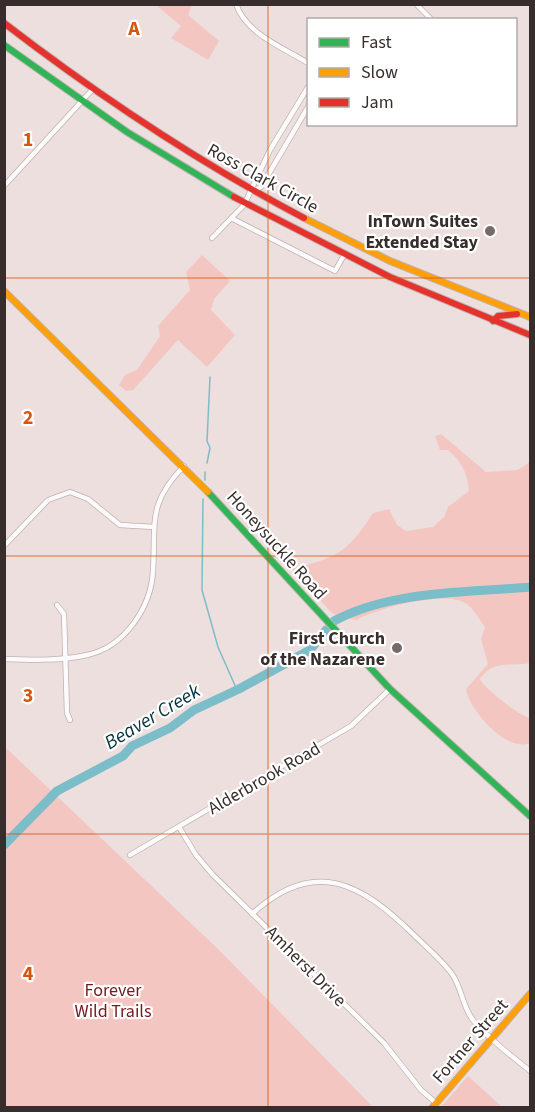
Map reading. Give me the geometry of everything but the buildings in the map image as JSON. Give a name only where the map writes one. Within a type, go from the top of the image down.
[{"type":"main road","name":"Ross Clark Circle","points":[[4,23],[92,90],[252,191],[380,256],[489,302],[531,317]]},
{"type":"main road","name":"Ross Clark Circle","points":[[4,45],[81,103],[244,205],[343,257],[467,311],[531,335]]},
{"type":"main road","name":"Honeysuckle Road","points":[[4,291],[184,466],[390,689],[531,816]]},
{"type":"main road","points":[[467,311],[483,310],[489,302]]},
{"type":"main road","points":[[493,321],[498,316],[520,314]]},
{"type":"main road","name":"Fortner Street","points":[[434,1105],[531,994]]},
{"type":"street","points":[[236,4],[243,19],[253,29],[307,62]]},
{"type":"street","points":[[416,4],[430,18]]},
{"type":"street","points":[[4,186],[92,90]]},
{"type":"street","points":[[212,238],[233,219],[244,205],[270,150],[307,90]]},
{"type":"street","points":[[252,191],[261,187],[307,110]]},
{"type":"street","points":[[233,219],[335,271],[343,257]]},
{"type":"street","points":[[4,659],[65,657],[96,652],[116,639],[138,618],[148,600],[151,586],[158,499],[184,466]]},
{"type":"street","points":[[4,546],[48,501],[70,492],[88,499],[120,525],[154,527]]},
{"type":"street","points":[[57,605],[64,614],[67,713],[70,720]]},
{"type":"street","name":"Alderbrook Road","points":[[130,855],[351,726],[390,689]]},
{"type":"street","name":"Amherst Drive","points":[[179,827],[204,865],[384,1043],[434,1105]]},
{"type":"street","points":[[252,914],[280,893],[300,885],[326,882],[358,889],[384,906],[447,968],[456,980],[472,1019],[531,1071]]},
{"type":"green space","points":[[156,5],[192,5],[188,15],[219,41],[208,60],[171,38],[181,26]]},
{"type":"green space","points":[[202,255],[230,281],[214,299],[211,310],[235,335],[207,367],[178,340],[133,390],[126,391],[119,385],[125,375],[137,370],[160,336],[158,326],[190,290],[186,272]]},
{"type":"green space","points":[[441,434],[486,472],[518,470],[530,462],[530,663],[497,666],[480,679],[503,702],[530,718],[530,743],[511,742],[500,736],[490,728],[469,698],[466,689],[488,664],[481,639],[485,627],[468,605],[458,600],[429,599],[395,606],[356,620],[333,614],[291,569],[320,561],[340,552],[356,537],[373,513],[389,509],[397,525],[406,531],[433,527],[444,517],[448,507],[469,491],[467,478],[460,463],[448,450],[440,450],[435,436]]},
{"type":"green space","name":"Forever Wild Trails","points":[[4,746],[218,949],[373,1107],[5,1107]]},
{"type":"green space","points":[[468,1076],[502,1107],[441,1107]]},
{"type":"waterway","points":[[207,463],[210,448],[207,441],[210,377]]},
{"type":"waterway","points":[[205,472],[205,480]]},
{"type":"waterway","points":[[203,499],[202,590],[218,647],[237,690]]},
{"type":"waterway","name":"Beaver Creek","points":[[334,621],[380,603],[405,598],[530,587]]},
{"type":"waterway","name":"Beaver Creek","points":[[4,845],[57,791],[123,756],[132,746],[170,728],[194,710],[239,689],[310,650],[326,630]]},
{"type":"traffic: fast","points":[[4,45],[127,132],[234,197]]},
{"type":"traffic: fast","points":[[208,492],[390,689],[530,816]]},
{"type":"traffic: slow","points":[[304,218],[390,261],[530,317]]},
{"type":"traffic: slow","points":[[4,291],[208,492]]},
{"type":"traffic: slow","points":[[432,1108],[530,994]]},
{"type":"traffic: jam","points":[[4,23],[150,127],[226,174],[304,218]]},
{"type":"traffic: jam","points":[[234,197],[390,277],[530,335]]},
{"type":"traffic: jam","points":[[493,321],[498,316],[517,314]]},
{"type":"place","name":"InTown Suites Extended Stay","points":[[490,231]]},
{"type":"place","name":"First Church of the Nazarene","points":[[397,648]]}]
